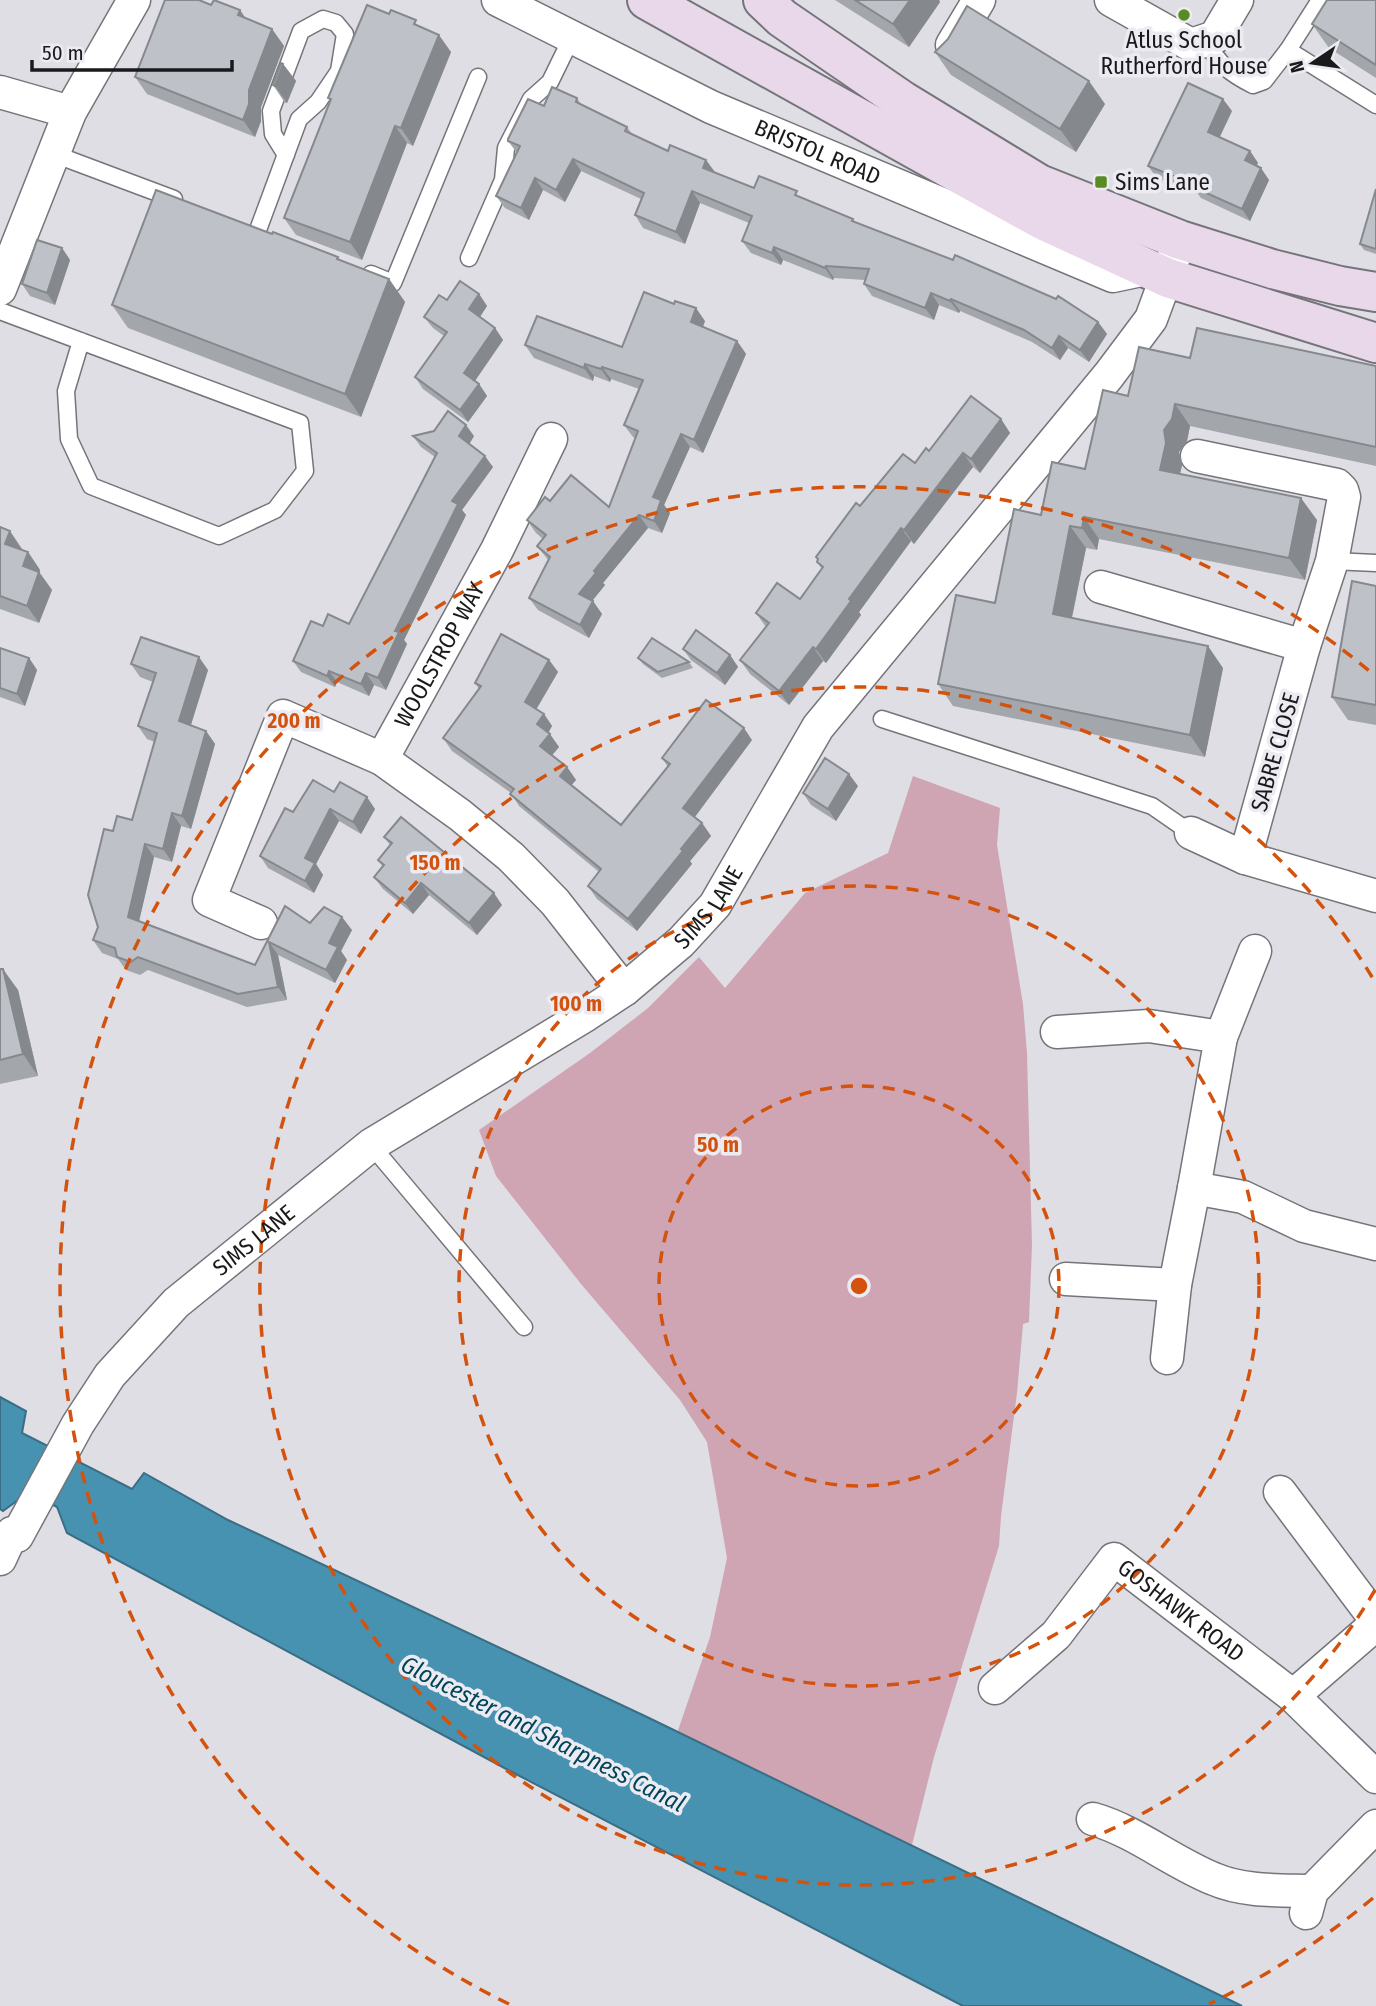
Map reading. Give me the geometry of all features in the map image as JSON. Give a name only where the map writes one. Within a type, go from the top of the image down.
[{"type":"main road","name":"BRISTOL ROAD","points":[[647,0],[1042,220],[1157,273],[1376,343]]},
{"type":"main road","points":[[697,0],[820,96]]},
{"type":"main road","points":[[763,0],[782,18],[903,102],[1039,184],[1180,240],[1272,269],[1358,289],[1376,300]]},
{"type":"street","points":[[0,289],[70,112],[134,0]]},
{"type":"street","name":"BRISTOL ROAD","points":[[498,0],[710,107],[1113,276],[1157,273]]},
{"type":"street","points":[[948,52],[979,0]]},
{"type":"street","points":[[1111,0],[1191,45],[1215,37],[1237,0]]},
{"type":"street","points":[[0,92],[70,112]]},
{"type":"street","name":"SIMS LANE","points":[[9,1548],[78,1424],[110,1375],[176,1303],[372,1145],[624,990],[681,942],[715,905],[818,727],[1109,375],[1151,319],[1157,273],[1180,240]]},
{"type":"street","name":"WOOLSTROP WAY","points":[[382,759],[497,550],[551,439]]},
{"type":"street","name":"SABRE CLOSE","points":[[1197,456],[1337,485],[1344,497],[1332,561],[1304,646],[1245,858]]},
{"type":"street","points":[[1101,587],[1304,646]]},
{"type":"street","points":[[261,923],[209,900],[283,716],[382,759],[460,815],[511,857],[555,902],[624,990]]},
{"type":"street","points":[[1191,833],[1245,858],[1376,895]]},
{"type":"street","points":[[1167,1358],[1175,1285],[1221,1038],[1255,951]]},
{"type":"street","points":[[1057,1032],[1149,1026],[1221,1038]]},
{"type":"street","points":[[1194,1188],[1243,1196],[1304,1226],[1376,1244]]},
{"type":"street","points":[[1066,1279],[1175,1285]]},
{"type":"street","points":[[1280,1492],[1376,1622],[1293,1696]]},
{"type":"street","name":"GOSHAWK ROAD","points":[[995,1688],[1056,1635],[1114,1559],[1293,1696],[1376,1777]]},
{"type":"street","points":[[1093,1819],[1116,1826],[1154,1850],[1216,1880],[1274,1890],[1309,1902],[1376,1826]]},
{"type":"lane","points":[[1205,41],[1221,66],[1253,85],[1264,81],[1288,50],[1320,0]]},
{"type":"lane","points":[[258,230],[286,156],[299,119],[318,102],[339,71],[345,34],[336,23],[323,19],[300,31],[271,111],[273,134],[286,156]]},
{"type":"lane","points":[[469,258],[503,180],[506,148],[531,99],[550,82],[572,37]]},
{"type":"lane","points":[[1288,50],[1376,105]]},
{"type":"lane","points":[[357,269],[393,283],[478,77]]},
{"type":"lane","points":[[54,154],[194,206]]},
{"type":"lane","points":[[0,311],[81,341],[300,423],[305,471],[275,510],[219,536],[91,486],[69,439],[66,391],[81,341]]},
{"type":"lane","points":[[1332,561],[1376,563]]},
{"type":"lane","points":[[882,719],[1152,806],[1191,833]]},
{"type":"lane","points":[[372,1145],[524,1327]]},
{"type":"shaded area","points":[[913,776],[1000,808],[997,845],[1023,1004],[1027,1053],[1032,1245],[1029,1322],[1023,1324],[999,1546],[934,1757],[908,1861],[673,1745],[710,1637],[727,1558],[707,1442],[680,1400],[581,1284],[496,1176],[479,1130],[590,1053],[648,1008],[699,957],[725,988],[805,893],[888,853]]},
{"type":"water","name":"Gloucester and Sharpness Canal","points":[[0,1397],[26,1411],[22,1433],[132,1489],[144,1473],[228,1520],[647,1717],[1242,2006],[963,2006],[510,1771],[67,1533],[57,1507],[29,1492],[3,1511],[0,1509]]},
{"type":"building","points":[[165,0],[199,0],[211,5],[214,0],[240,10],[238,15],[272,29],[249,90],[249,104],[243,120],[135,77]]},
{"type":"building","points":[[855,0],[910,0],[893,24]]},
{"type":"building","points":[[1327,0],[1376,0],[1376,65],[1312,24]]},
{"type":"building","points":[[367,5],[389,14],[391,10],[416,20],[414,24],[439,35],[401,128],[395,126],[350,242],[284,218],[331,99],[328,98]]},
{"type":"building","points":[[967,6],[1089,81],[1060,129],[935,52],[948,39]]},
{"type":"building","points":[[281,63],[283,64],[275,86],[273,85]]},
{"type":"building","points":[[1188,83],[1223,99],[1208,132],[1250,151],[1245,160],[1261,168],[1242,209],[1193,187],[1194,184],[1148,166]]},
{"type":"building","points":[[552,87],[627,127],[625,131],[668,151],[670,145],[706,160],[703,168],[754,188],[759,176],[797,191],[795,195],[853,219],[852,221],[953,260],[955,255],[1056,299],[1058,296],[1098,322],[1080,350],[1059,336],[1052,348],[1024,330],[951,299],[950,301],[931,293],[925,308],[864,284],[869,269],[825,268],[774,247],[772,253],[742,241],[752,216],[692,191],[676,232],[635,215],[644,193],[573,159],[556,190],[535,178],[521,208],[496,196],[520,146],[508,139],[528,99],[544,106]]},
{"type":"building","points":[[1376,189],[1376,249],[1360,244]]},
{"type":"building","points":[[156,190],[272,234],[273,232],[389,279],[345,394],[112,305]]},
{"type":"building","points":[[37,240],[62,248],[47,293],[22,284]]},
{"type":"building","points":[[460,281],[479,294],[469,309],[495,328],[464,373],[479,384],[460,410],[415,377],[447,332],[424,317],[439,295],[447,300]]},
{"type":"building","points":[[644,292],[674,304],[675,301],[696,308],[691,322],[737,341],[694,440],[681,434],[653,497],[661,500],[654,521],[639,515],[579,594],[593,601],[580,625],[529,598],[550,557],[537,546],[546,535],[527,520],[545,497],[550,501],[571,475],[609,507],[638,431],[624,425],[643,380],[602,367],[601,369],[585,364],[584,368],[525,345],[537,316],[622,347]]},
{"type":"building","points":[[1197,328],[1376,366],[1376,447],[1175,404],[1172,419],[1164,430],[1166,443],[1160,470],[1301,498],[1289,558],[1084,517],[1082,528],[1070,526],[1053,614],[1208,646],[1190,735],[938,684],[956,595],[995,603],[1014,509],[1041,515],[1052,462],[1085,469],[1103,390],[1128,396],[1139,347],[1190,358]]},
{"type":"building","points":[[971,396],[1001,419],[971,459],[963,453],[904,530],[901,528],[816,649],[813,647],[779,691],[740,660],[769,623],[756,613],[777,583],[800,599],[823,567],[816,557],[856,503],[860,506],[903,454],[915,463],[926,448],[929,451]]},
{"type":"building","points":[[448,411],[466,425],[459,436],[485,456],[452,501],[458,504],[395,631],[399,632],[378,678],[366,673],[361,684],[329,671],[327,676],[293,661],[311,621],[323,626],[328,614],[349,624],[437,453],[413,436],[434,431]]},
{"type":"building","points":[[0,527],[10,531],[5,544],[28,552],[23,566],[39,572],[27,606],[0,596]]},
{"type":"building","points":[[1352,581],[1376,586],[1376,705],[1332,697]]},
{"type":"building","points":[[696,630],[730,655],[717,673],[683,649]]},
{"type":"building","points":[[501,634],[549,660],[525,702],[544,714],[537,724],[550,734],[540,746],[567,767],[560,776],[621,825],[670,764],[662,758],[706,700],[744,728],[683,808],[702,823],[628,919],[588,886],[601,869],[510,794],[514,789],[443,738],[481,686],[475,683]]},
{"type":"building","points":[[141,637],[199,657],[179,721],[206,731],[182,816],[172,813],[163,849],[145,844],[128,917],[255,965],[285,906],[310,923],[324,907],[342,917],[329,943],[338,947],[326,970],[269,942],[278,987],[238,994],[138,957],[131,962],[117,957],[115,948],[93,940],[98,927],[88,895],[104,829],[113,831],[117,816],[132,820],[157,733],[138,726],[156,673],[131,664]]},
{"type":"building","points":[[652,638],[689,662],[658,672],[638,658]]},
{"type":"building","points":[[0,648],[29,658],[17,694],[0,688]]},
{"type":"building","points":[[825,758],[849,774],[828,809],[803,793]]},
{"type":"building","points":[[313,780],[334,792],[340,782],[367,797],[353,822],[330,809],[305,858],[315,863],[305,881],[260,856],[285,808],[293,812]]},
{"type":"building","points":[[401,817],[494,893],[469,923],[421,883],[405,903],[374,877],[384,865],[378,860],[392,843],[384,837]]},
{"type":"building","points":[[0,969],[3,969],[23,1054],[0,1060]]},
{"type":"place","name":"Atlus School Rutherford House","points":[[1184,15]]},
{"type":"place","name":"Sims Lane","points":[[1101,182]]}]
